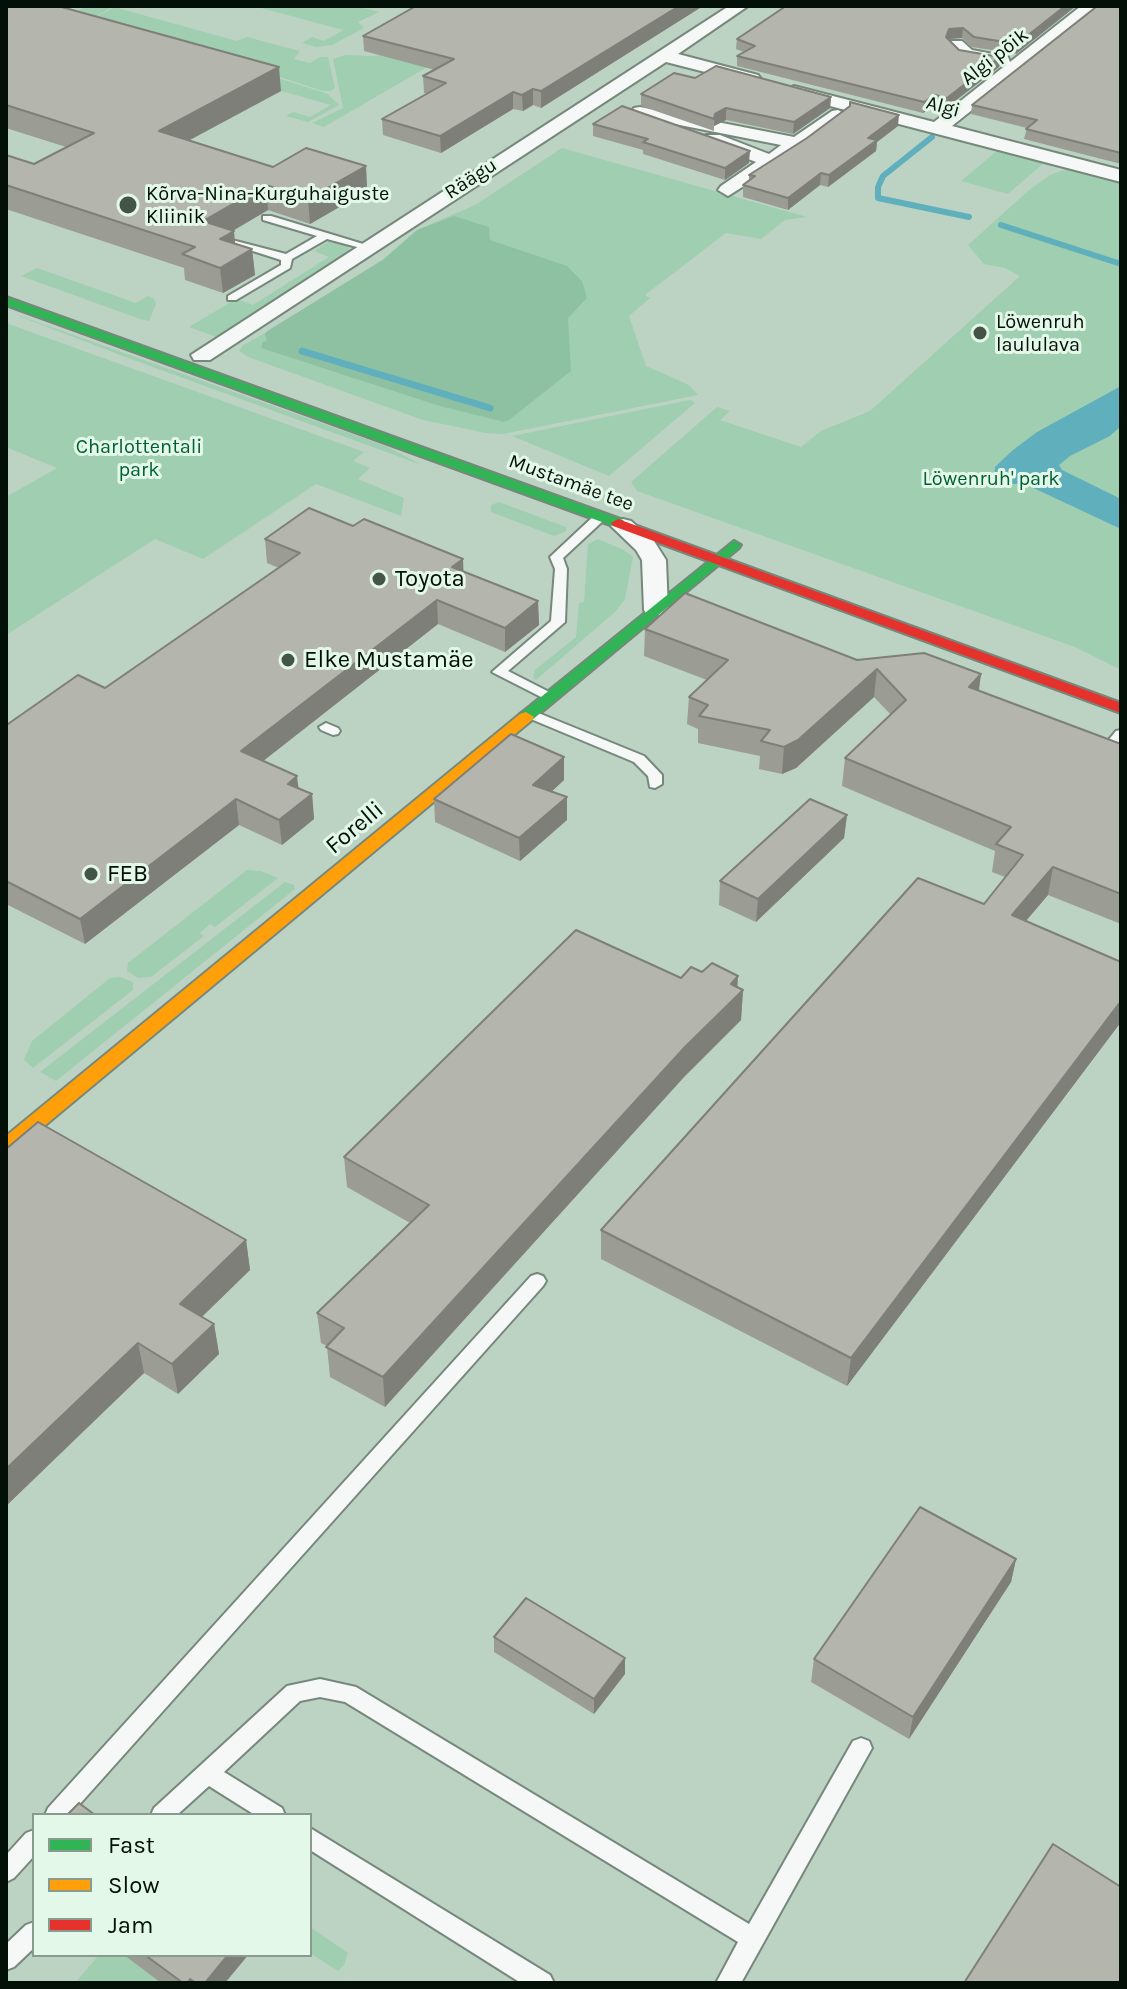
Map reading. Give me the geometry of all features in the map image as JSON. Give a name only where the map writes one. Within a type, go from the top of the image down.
[{"type":"main road","name":"Mustamäe tee","points":[[6,284],[202,355],[617,516],[716,560],[1121,708]]},
{"type":"main road","name":"Mustamäe tee","points":[[6,301],[617,516]]},
{"type":"main road","name":"Forelli","points":[[6,1147],[531,714],[674,603],[716,560],[743,548],[711,536]]},
{"type":"main road","points":[[969,632],[1121,689]]},
{"type":"street","name":"Räägu","points":[[202,355],[740,6]]},
{"type":"street","name":"Algi põik","points":[[938,128],[1024,63],[1089,8],[1121,7]]},
{"type":"street","points":[[956,45],[966,54],[1024,63]]},
{"type":"street","name":"Algi","points":[[661,55],[1121,176]]},
{"type":"street","points":[[594,99],[640,112],[798,143]]},
{"type":"street","points":[[640,112],[771,161]]},
{"type":"street","points":[[728,190],[838,115]]},
{"type":"street","points":[[617,516],[646,546],[654,560],[657,576],[674,603]]},
{"type":"lane","points":[[267,218],[368,247]]},
{"type":"lane","points":[[232,241],[287,258],[326,235]]},
{"type":"lane","points":[[232,298],[286,266],[287,258]]},
{"type":"lane","points":[[552,697],[499,672],[558,622],[561,569],[556,557],[617,516]]},
{"type":"lane","points":[[531,714],[639,759],[655,775],[655,784]]},
{"type":"lane","points":[[1106,752],[1121,734]]},
{"type":"lane","points":[[58,1813],[537,1281]]},
{"type":"lane","points":[[164,1813],[294,1693],[320,1688],[349,1694],[752,1938]]},
{"type":"lane","points":[[728,1983],[861,1748]]},
{"type":"lane","points":[[207,1773],[271,1813]]},
{"type":"lane","points":[[312,1839],[542,1983]]},
{"type":"lane","points":[[6,1871],[32,1842]]},
{"type":"lane","points":[[6,1959],[32,1935]]},
{"type":"green space","points":[[88,6],[113,6],[93,19],[328,94],[339,105],[308,122],[286,116],[293,112],[310,117],[331,105],[48,25]]},
{"type":"green space","points":[[254,6],[355,6],[379,12],[358,22],[364,28],[332,45],[316,47],[302,43],[312,37],[324,41],[343,30]]},
{"type":"green space","points":[[114,7],[237,41],[247,37],[300,51],[294,59],[310,63],[320,57],[328,57],[335,88],[323,91],[97,17]]},
{"type":"green space","points":[[474,40],[324,127],[312,123],[343,108],[333,59],[345,55],[374,56]]},
{"type":"green space","points":[[562,148],[807,217],[785,220],[761,239],[726,233],[645,295],[650,298],[629,316],[646,366],[689,385],[698,395],[503,434],[486,433],[423,420],[248,357],[239,351],[243,345],[288,321],[384,259],[417,230],[475,205]]},
{"type":"green space","points":[[998,150],[1045,162],[1008,194],[961,181]]},
{"type":"green space","name":"Löwenruh' park","points":[[1070,168],[1121,179],[1121,670],[1075,647],[637,491],[631,482],[717,407],[730,411],[720,420],[801,447],[821,431],[870,411],[1020,276],[1005,268],[984,264],[968,245],[1028,191],[1050,175]]},
{"type":"green space","points":[[454,216],[489,227],[490,240],[567,266],[582,281],[587,298],[568,318],[571,371],[509,420],[504,422],[440,406],[261,348],[267,341],[265,333],[269,330],[384,259],[417,230]]},
{"type":"green space","points":[[328,242],[347,245],[350,250],[219,338],[189,327],[236,299],[253,305],[329,257],[314,251]]},
{"type":"green space","points":[[37,268],[136,303],[148,296],[156,304],[149,321],[140,319],[21,276]]},
{"type":"green space","points":[[6,311],[386,446],[422,465],[128,358]]},
{"type":"green space","name":"Charlottentali park","points":[[6,323],[364,452],[353,461],[370,468],[358,479],[404,498],[401,516],[316,484],[203,559],[155,539],[6,635],[6,497],[57,468],[6,447]]},
{"type":"green space","points":[[690,400],[695,403],[609,476],[512,436]]},
{"type":"green space","points":[[499,502],[566,527],[566,531],[554,536],[491,512],[491,505]]},
{"type":"green space","points":[[598,539],[633,557],[625,599],[615,612],[536,680],[533,677],[535,670],[576,637],[579,603],[584,602],[588,544]]},
{"type":"green space","points":[[247,870],[261,871],[278,878],[215,927],[210,924],[200,933],[204,936],[151,977],[138,978],[127,971],[128,963]]},
{"type":"green space","points":[[285,882],[294,885],[295,889],[56,1081],[40,1072]]},
{"type":"green space","points":[[120,977],[133,982],[133,990],[33,1068],[24,1060],[32,1041],[110,978]]},
{"type":"green space","points":[[312,1928],[348,1953],[338,1971],[312,1954]]},
{"type":"green space","points":[[97,1957],[127,1957],[161,1983],[75,1983]]},
{"type":"water","points":[[1121,386],[1121,426],[1110,436],[1059,465],[1062,470],[1121,499],[1121,529],[1025,484],[994,481],[995,467],[1037,432]]},
{"type":"building","points":[[6,6],[58,6],[279,67],[159,131],[273,167],[306,148],[366,166],[308,199],[266,185],[203,221],[234,231],[220,239],[252,249],[220,268],[182,254],[195,247],[6,185],[6,155],[34,164],[94,133],[6,105]]},
{"type":"building","points":[[416,6],[679,6],[541,91],[533,89],[522,95],[513,92],[440,136],[382,119],[446,83],[423,76],[454,59],[363,36]]},
{"type":"building","points":[[786,6],[1065,6],[1017,44],[974,37],[963,28],[949,29],[946,37],[959,50],[1000,57],[947,98],[935,95],[924,102],[737,56],[755,46],[737,39]]},
{"type":"building","points":[[1121,6],[1121,153],[1026,129],[1037,120],[972,105],[1096,7]]},
{"type":"building","points":[[716,66],[831,97],[794,122],[726,108],[715,114],[714,119],[641,94],[674,73],[695,78]]},
{"type":"building","points":[[850,102],[899,115],[868,138],[877,140],[829,175],[821,173],[788,198],[743,185],[755,176],[749,175],[807,138],[850,106]]},
{"type":"building","points":[[622,106],[750,151],[725,168],[643,142],[648,139],[593,124]]},
{"type":"building","points":[[309,508],[353,526],[364,519],[463,559],[452,567],[538,601],[505,628],[437,600],[241,751],[297,776],[288,784],[312,794],[279,820],[236,799],[80,919],[6,881],[6,723],[78,675],[105,688],[300,553],[265,539]]},
{"type":"building","points":[[685,593],[857,660],[924,653],[981,674],[969,687],[1121,744],[1121,894],[1053,867],[1012,915],[1121,962],[1121,1001],[851,1358],[601,1230],[918,878],[984,904],[1023,855],[996,844],[1011,827],[845,758],[906,700],[877,669],[798,740],[784,747],[761,741],[770,730],[699,716],[708,705],[689,697],[728,660],[645,629]]},
{"type":"building","points":[[511,734],[564,757],[533,785],[567,797],[519,838],[434,799]]},
{"type":"building","points":[[810,799],[847,815],[758,899],[720,881]]},
{"type":"building","points":[[576,930],[681,978],[691,967],[702,972],[712,963],[738,976],[731,984],[743,990],[685,1047],[383,1377],[326,1347],[344,1328],[317,1313],[429,1205],[344,1157]]},
{"type":"building","points":[[38,1122],[246,1240],[180,1304],[214,1324],[172,1364],[138,1343],[6,1469],[6,1149]]},
{"type":"building","points":[[920,1507],[1016,1559],[913,1717],[814,1659]]},
{"type":"building","points":[[526,1598],[625,1658],[594,1699],[494,1637]]},
{"type":"building","points":[[79,1803],[92,1813],[69,1813]]},
{"type":"building","points":[[1053,1844],[1121,1887],[1121,1983],[964,1983]]},
{"type":"building","points":[[148,1957],[226,1957],[205,1983],[190,1979],[188,1983],[183,1983]]},
{"type":"waterway","points":[[932,137],[883,176],[878,187],[878,198],[969,217]]},
{"type":"waterway","points":[[1001,225],[1121,264]]},
{"type":"waterway","points":[[302,351],[490,408]]},
{"type":"traffic: fast","points":[[6,301],[618,523]]},
{"type":"traffic: fast","points":[[526,717],[734,545]]},
{"type":"traffic: slow","points":[[6,1147],[526,717]]},
{"type":"traffic: jam","points":[[618,523],[1121,708]]},
{"type":"place","name":"Kõrva-Nina-Kurguhaiguste Kliinik","points":[[128,205]]},
{"type":"place","name":"Löwenruh laululava","points":[[980,333]]},
{"type":"place","name":"Toyota","points":[[379,579]]},
{"type":"place","name":"Elke Mustamäe","points":[[288,660]]},
{"type":"place","name":"FEB","points":[[91,874]]}]
